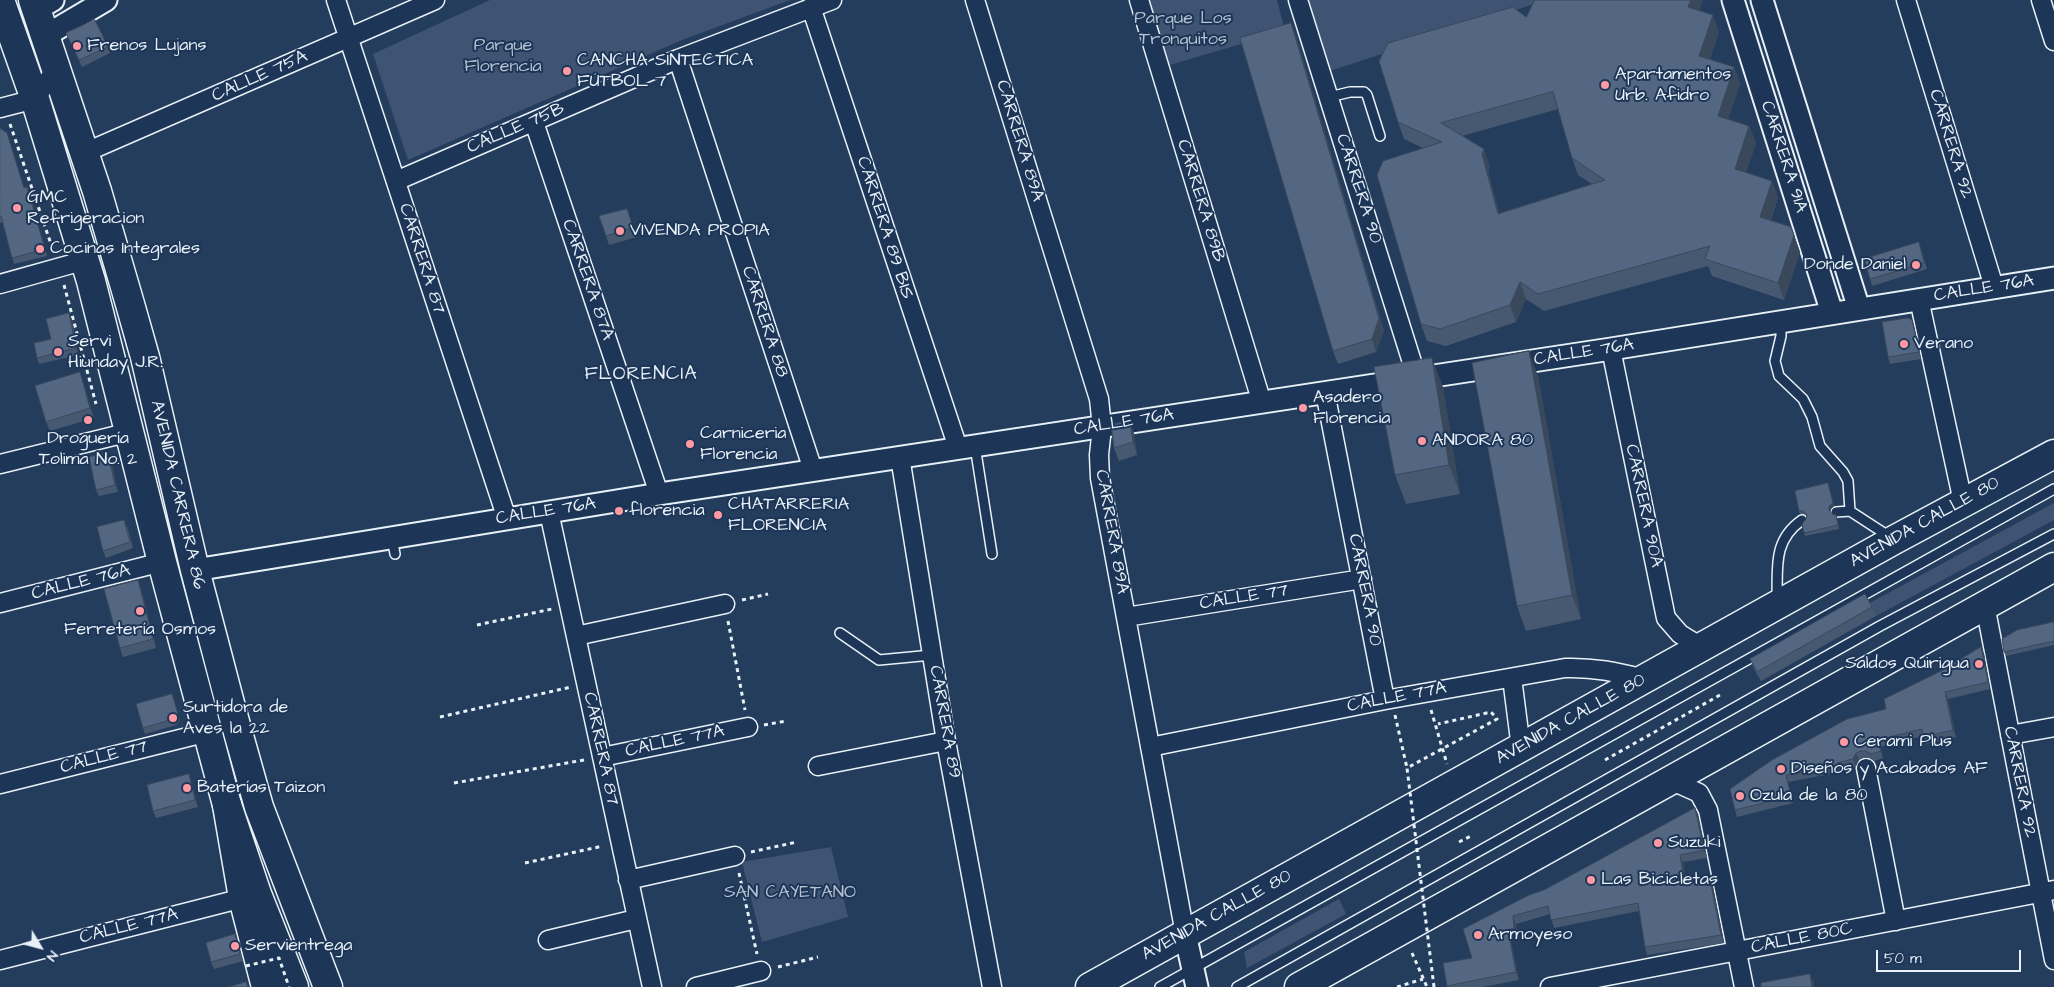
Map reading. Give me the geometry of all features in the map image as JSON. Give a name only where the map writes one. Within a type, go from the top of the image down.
[{"type":"main road","name":"AVENIDA CARRERA 86","points":[[0,0],[35,99],[86,260],[162,562],[250,896]]},
{"type":"main road","name":"AVENIDA CARRERA 86","points":[[41,3],[45,36],[84,153],[144,357],[195,570],[259,806],[328,987]]},
{"type":"main road","name":"AVENIDA CALLE 80","points":[[1090,987],[1776,605],[2054,454]]},
{"type":"main road","points":[[1299,987],[1482,887],[1670,780],[2054,567]]},
{"type":"main road","points":[[250,896],[266,987]]},
{"type":"main road","points":[[250,896],[294,987]]},
{"type":"street","points":[[45,36],[106,0]]},
{"type":"street","name":"CARRERA 87","points":[[336,0],[507,519]]},
{"type":"street","name":"CALLE 75A","points":[[84,153],[435,0]]},
{"type":"street","name":"CALLE 75B","points":[[396,181],[678,59],[832,0]]},
{"type":"street","name":"CARRERA 89A","points":[[975,0],[1098,399],[1102,427],[1099,455],[1100,478],[1185,934],[1195,978]]},
{"type":"street","name":"CARRERA 89B","points":[[1138,0],[1262,402]]},
{"type":"street","name":"CARRERA 90","points":[[1298,0],[1418,378]]},
{"type":"street","name":"CARRERA 91A","points":[[1734,0],[1832,313]]},
{"type":"street","name":"CARRERA 91A","points":[[1762,0],[1859,309]]},
{"type":"street","name":"CARRERA 92","points":[[1906,0],[1994,287]]},
{"type":"street","points":[[2041,0],[2054,41]]},
{"type":"street","name":"CARRERA 89 BIS","points":[[810,7],[966,447]]},
{"type":"street","name":"CARRERA 88","points":[[678,59],[813,470]]},
{"type":"street","points":[[0,108],[35,99],[56,69]]},
{"type":"street","name":"CARRERA 87A","points":[[534,122],[659,494]]},
{"type":"street","points":[[0,284],[86,260]]},
{"type":"street","name":"CALLE 76A","points":[[195,570],[393,546],[507,519],[659,494],[1611,349],[2054,278]]},
{"type":"street","points":[[1919,299],[1963,502]]},
{"type":"street","name":"CARRERA 90A","points":[[1611,349],[1666,618],[1680,634],[1701,647]]},
{"type":"street","name":"CARRERA 90","points":[[1325,392],[1385,700]]},
{"type":"street","points":[[0,464],[130,432]]},
{"type":"street","name":"CARRERA 89","points":[[900,457],[946,740],[992,987]]},
{"type":"street","name":"CARRERA 87","points":[[549,512],[652,987]]},
{"type":"street","name":"CALLE 76A","points":[[0,604],[162,562]]},
{"type":"street","name":"CALLE 77","points":[[1126,617],[1362,579]]},
{"type":"street","points":[[576,636],[725,604]]},
{"type":"street","name":"CARRERA 92","points":[[1985,604],[2010,734],[2047,892],[2054,960]]},
{"type":"street","name":"CALLE 77A","points":[[1150,747],[1385,700],[1566,668],[1588,667],[1644,679]]},
{"type":"street","points":[[1512,678],[1521,748]]},
{"type":"street","name":"CALLE 77A","points":[[602,757],[748,727]]},
{"type":"street","points":[[2010,734],[2054,727]]},
{"type":"street","name":"CALLE 77","points":[[0,784],[208,732]]},
{"type":"street","points":[[818,766],[946,740]]},
{"type":"street","points":[[1866,768],[1896,921]]},
{"type":"street","points":[[1670,780],[1699,793],[1708,810],[1744,987]]},
{"type":"street","points":[[628,880],[735,856]]},
{"type":"street","name":"CALLE 80C","points":[[1550,987],[2047,892]]},
{"type":"street","name":"CALLE 77A","points":[[0,960],[250,896]]},
{"type":"street","points":[[548,940],[636,919]]},
{"type":"street","points":[[696,987],[761,971]]},
{"type":"lane","points":[[1329,97],[1360,90],[1367,94],[1380,136]]},
{"type":"lane","points":[[1781,322],[1781,336],[1775,361],[1779,376],[1803,400],[1812,417],[1820,446],[1844,472],[1848,481],[1850,511]]},
{"type":"lane","points":[[966,447],[992,554]]},
{"type":"lane","points":[[1160,987],[1195,978],[2054,489]]},
{"type":"lane","points":[[1836,512],[1850,511],[1894,540]]},
{"type":"lane","points":[[1776,605],[1781,543],[1791,528],[1802,520]]},
{"type":"lane","points":[[1237,987],[1871,631],[2054,534]]},
{"type":"lane","points":[[840,633],[879,660],[932,655]]},
{"type":"path","points":[[748,727],[725,604],[768,594]]},
{"type":"path","points":[[477,625],[569,605]]},
{"type":"path","points":[[440,717],[586,684]]},
{"type":"path","points":[[1426,693],[1453,786]]},
{"type":"path","points":[[1605,760],[1720,695]]},
{"type":"path","points":[[1407,768],[1497,719],[1491,712],[1436,724]]},
{"type":"path","points":[[1397,723],[1407,768],[1434,987]]},
{"type":"path","name":"CALLE 77A","points":[[454,783],[602,757]]},
{"type":"path","points":[[1460,842],[1473,835]]},
{"type":"path","points":[[1456,837],[1462,847]]},
{"type":"path","points":[[797,842],[735,856],[761,971],[818,956]]},
{"type":"path","points":[[525,863],[620,843]]},
{"type":"path","points":[[1412,953],[1427,987]]},
{"type":"path","points":[[246,966],[279,958],[289,987]]},
{"type":"path","points":[[1396,987],[1423,979]]},
{"type":"green space","name":"Parque Florencia","points":[[490,0],[790,0],[682,40],[408,160],[373,54]]},
{"type":"green space","name":"Parque Los Tronquitos","points":[[1144,0],[1277,0],[1285,31],[1163,67]]},
{"type":"green space","points":[[1308,0],[1546,0],[1330,71]]},
{"type":"green space","points":[[2054,503],[2054,520],[1876,616],[1868,604]]},
{"type":"green space","name":"SAN CAYETANO","points":[[831,847],[848,917],[762,942],[742,862]]},
{"type":"green space","points":[[1339,899],[1346,914],[1247,968],[1244,952]]},
{"type":"building","points":[[1535,0],[1691,0],[1688,7],[1713,15],[1699,56],[1734,67],[1718,116],[1749,126],[1735,169],[1772,181],[1760,217],[1791,227],[1794,235],[1778,283],[1705,259],[1710,246],[1538,294],[1520,282],[1510,305],[1440,329],[1421,324],[1377,175],[1383,161],[1442,142],[1398,122],[1379,61],[1388,43],[1513,7],[1526,17]],"holes":[[[1553,92],[1572,158],[1605,180],[1498,214],[1482,154],[1484,149],[1441,123]]]},
{"type":"building","points":[[95,20],[108,47],[79,60],[66,33]]},
{"type":"building","points":[[1291,23],[1379,318],[1372,339],[1333,351],[1240,38]]},
{"type":"building","points":[[0,128],[7,133],[24,188],[27,187],[45,249],[12,258],[0,216]]},
{"type":"building","points":[[627,209],[633,227],[606,236],[599,216]]},
{"type":"building","points":[[1919,242],[1924,263],[1870,279],[1864,259]]},
{"type":"building","points":[[69,313],[76,348],[37,358],[34,343],[51,339],[46,319]]},
{"type":"building","name":"Verano","points":[[1908,318],[1912,320],[1919,352],[1888,357],[1882,322]]},
{"type":"building","points":[[1529,351],[1572,595],[1517,606],[1472,363]]},
{"type":"building","name":"ANDORA 80","points":[[1432,358],[1449,465],[1395,475],[1374,367]]},
{"type":"building","points":[[80,372],[90,408],[46,422],[35,386]]},
{"type":"building","points":[[1130,422],[1133,442],[1114,448],[1111,424]]},
{"type":"building","points":[[108,453],[115,485],[96,490],[89,457]]},
{"type":"building","points":[[1828,483],[1833,503],[1829,506],[1829,510],[1832,514],[1836,515],[1838,525],[1804,533],[1802,524],[1807,515],[1803,511],[1799,511],[1795,491]]},
{"type":"building","points":[[124,520],[130,542],[103,551],[97,527]]},
{"type":"building","points":[[138,580],[153,639],[120,648],[104,589]]},
{"type":"building","points":[[1865,594],[1872,607],[1757,672],[1750,659]]},
{"type":"building","points":[[2054,622],[2054,641],[2004,652],[2002,639],[2017,630]]},
{"type":"building","points":[[1981,647],[1988,682],[1945,692],[1953,730],[1923,737],[1922,729],[1877,740],[1881,751],[1871,754],[1861,751],[1856,753],[1853,759],[1837,763],[1838,765],[1786,775],[1791,796],[1735,810],[1730,789],[1772,760],[1847,719],[1886,709],[1884,699],[1941,671]]},
{"type":"building","points":[[172,694],[178,714],[173,719],[143,728],[136,704]]},
{"type":"building","points":[[189,774],[195,800],[153,811],[147,785]]},
{"type":"building","points":[[1695,808],[1704,850],[1680,855],[1685,884],[1710,880],[1721,935],[1645,947],[1638,903],[1551,920],[1548,906],[1513,916],[1514,928],[1508,930],[1516,972],[1447,986],[1443,963],[1472,958],[1463,929],[1529,895],[1544,890]]},
{"type":"building","points":[[235,934],[240,954],[211,962],[206,943]]},
{"type":"building","points":[[1810,974],[1812,987],[1761,987],[1761,983]]},
{"type":"building","points":[[246,982],[248,987],[229,987]]},
{"type":"place","name":"Frenos Lujans","points":[[77,46]]},
{"type":"place","name":"CANCHA SINTECTICA FÚTBOL 7","points":[[567,71]]},
{"type":"place","name":"Apartamentos Urb. Afidro","points":[[1605,85]]},
{"type":"place","name":"GMC Refrigeracion","points":[[17,208]]},
{"type":"place","name":"VIVENDA PROPIA","points":[[620,231]]},
{"type":"place","name":"Cocinas Integrales","points":[[40,249]]},
{"type":"place","name":"Donde Daniel","points":[[1916,265]]},
{"type":"place","name":"Verano","points":[[1904,344]]},
{"type":"place","name":"Servi Hiunday J.R.","points":[[58,352]]},
{"type":"place","name":"Asadero Florencia","points":[[1303,408]]},
{"type":"place","name":"Droguería Tolima No. 2","points":[[88,420]]},
{"type":"place","name":"ANDORA 80","points":[[1422,441]]},
{"type":"place","name":"Carniceria Florencia","points":[[690,444]]},
{"type":"place","name":"florencia","points":[[619,511]]},
{"type":"place","name":"CHATARRERIA FLORENCIA","points":[[718,515]]},
{"type":"place","name":"Ferretería Osmos","points":[[140,611]]},
{"type":"place","name":"Saldos Quirigua","points":[[1979,664]]},
{"type":"place","name":"Surtidora de Aves la 22","points":[[173,718]]},
{"type":"place","name":"Cerami Plus","points":[[1844,742]]},
{"type":"place","name":"Diseños y Acabados AF","points":[[1781,769]]},
{"type":"place","name":"Baterías Taizon","points":[[187,788]]},
{"type":"place","name":"Ozula de la 80","points":[[1740,796]]},
{"type":"place","name":"Suzuki","points":[[1658,843]]},
{"type":"place","name":"Las Bicicletas","points":[[1591,880]]},
{"type":"place","name":"Armoyeso","points":[[1478,935]]},
{"type":"place","name":"Servientrega","points":[[235,946]]},
{"type":"district","name":"FLORENCIA","points":[[641,375]]}]
